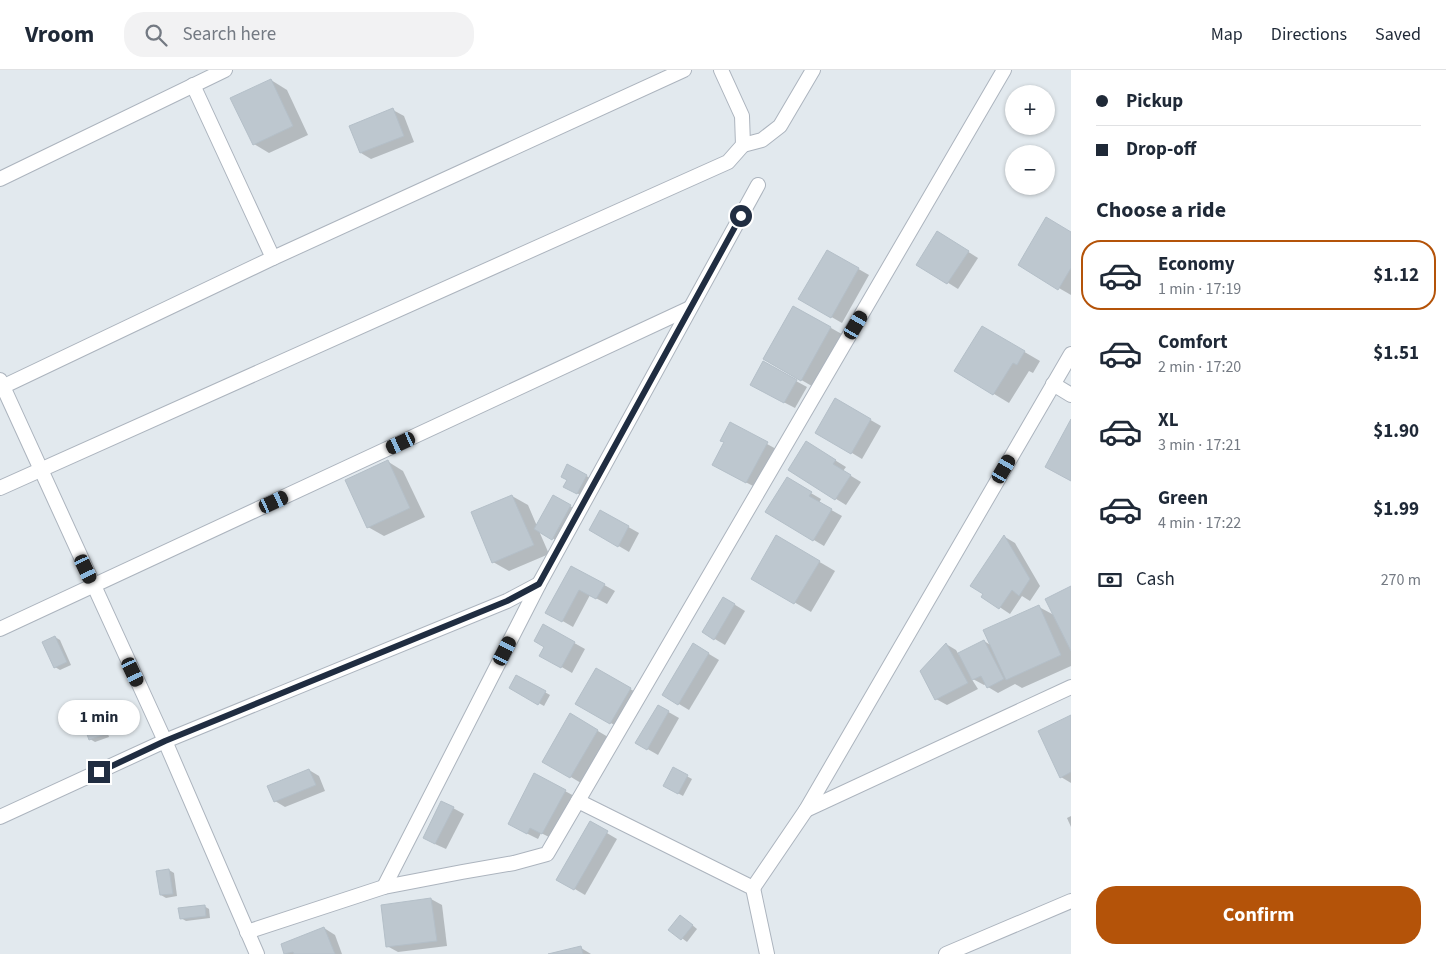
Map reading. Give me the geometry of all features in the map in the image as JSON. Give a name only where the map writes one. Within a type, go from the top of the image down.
[{"type":"street","points":[[0,179],[225,70]]},
{"type":"street","points":[[257,954],[165,741],[1,385],[684,70]]},
{"type":"street","points":[[720,70],[742,116],[743,144]]},
{"type":"street","points":[[0,488],[728,162],[743,144],[762,140],[780,126],[813,70]]},
{"type":"street","points":[[247,932],[384,886],[514,864],[547,854],[1004,70]]},
{"type":"street","points":[[193,85],[273,258]]},
{"type":"street","points":[[384,886],[539,584],[758,185]]},
{"type":"street","points":[[0,628],[690,308]]},
{"type":"street","points":[[767,954],[753,888],[806,810],[1071,354]]},
{"type":"street","points":[[1054,384],[1071,395]]},
{"type":"street","points":[[0,817],[165,741],[507,601],[539,584]]},
{"type":"street","points":[[806,810],[1071,687]]},
{"type":"street","points":[[578,801],[753,888]]},
{"type":"street","points":[[946,954],[1071,902]]},
{"type":"building","points":[[271,79],[293,126],[253,145],[230,98]]},
{"type":"building","points":[[393,108],[404,136],[360,153],[349,126]]},
{"type":"building","points":[[1046,217],[1071,232],[1071,268],[1058,290],[1018,265]]},
{"type":"building","points":[[937,231],[969,251],[947,284],[916,265]]},
{"type":"building","points":[[827,250],[859,268],[831,318],[798,299]]},
{"type":"building","points":[[793,306],[831,327],[801,381],[763,359]]},
{"type":"building","points":[[982,326],[1025,351],[1017,365],[1013,363],[993,395],[954,371]]},
{"type":"building","points":[[763,361],[797,380],[784,403],[750,385]]},
{"type":"building","points":[[835,398],[871,419],[851,454],[815,433]]},
{"type":"building","points":[[1071,419],[1071,481],[1045,467]]},
{"type":"building","points":[[730,422],[768,442],[746,483],[712,465],[724,442],[720,441]]},
{"type":"building","points":[[806,441],[836,460],[833,464],[851,475],[835,500],[788,470]]},
{"type":"building","points":[[388,460],[410,508],[367,528],[345,480]]},
{"type":"building","points":[[567,464],[587,475],[577,494],[563,487],[567,480],[561,477]]},
{"type":"building","points":[[787,477],[812,492],[809,496],[832,509],[813,541],[765,512]]},
{"type":"building","points":[[512,495],[534,545],[492,563],[471,512]]},
{"type":"building","points":[[553,495],[571,505],[552,540],[534,529]]},
{"type":"building","points":[[600,510],[629,526],[618,547],[589,530]]},
{"type":"building","points":[[776,535],[820,561],[794,604],[751,579]]},
{"type":"building","points":[[1004,535],[1030,579],[1019,596],[1012,590],[999,609],[981,597],[983,594],[970,586]]},
{"type":"building","points":[[571,566],[605,584],[596,599],[579,590],[562,622],[545,613]]},
{"type":"building","points":[[1071,586],[1071,651],[1045,599]]},
{"type":"building","points":[[723,597],[735,604],[714,640],[702,632]]},
{"type":"building","points":[[1039,605],[1061,655],[1006,680],[983,630]]},
{"type":"building","points":[[543,624],[575,642],[561,668],[539,656],[544,647],[534,641]]},
{"type":"building","points":[[55,636],[67,662],[54,668],[42,642]]},
{"type":"building","points":[[984,640],[1004,679],[987,688],[981,676],[972,680],[958,653]]},
{"type":"building","points":[[693,643],[709,653],[678,705],[662,695]]},
{"type":"building","points":[[946,643],[968,683],[935,700],[920,671]]},
{"type":"building","points":[[596,668],[631,688],[610,724],[575,704]]},
{"type":"building","points":[[516,675],[546,691],[538,705],[509,688]]},
{"type":"building","points":[[658,705],[669,711],[647,750],[635,743]]},
{"type":"building","points":[[570,713],[598,730],[570,778],[542,762]]},
{"type":"building","points":[[1071,715],[1071,772],[1060,778],[1038,731]]},
{"type":"building","points":[[99,717],[105,734],[89,740],[83,723]]},
{"type":"building","points":[[673,767],[688,775],[678,794],[663,786]]},
{"type":"building","points":[[309,769],[316,785],[274,802],[267,786]]},
{"type":"building","points":[[534,773],[566,790],[542,834],[530,828],[527,834],[508,824]]},
{"type":"building","points":[[441,801],[454,807],[435,844],[423,838]]},
{"type":"building","points":[[590,821],[608,831],[574,890],[556,880]]},
{"type":"building","points":[[169,869],[173,894],[160,895],[156,871]]},
{"type":"building","points":[[431,898],[437,941],[386,947],[381,905]]},
{"type":"building","points":[[205,905],[206,916],[180,919],[178,908]]},
{"type":"building","points":[[680,915],[693,925],[681,940],[668,930]]},
{"type":"building","points":[[324,927],[335,954],[294,954],[293,952],[284,954],[281,944]]},
{"type":"building","points":[[581,946],[583,954],[548,954]]},
{"type":"route","points":[[99,772],[165,741],[507,601],[539,584],[741,216]]}]
